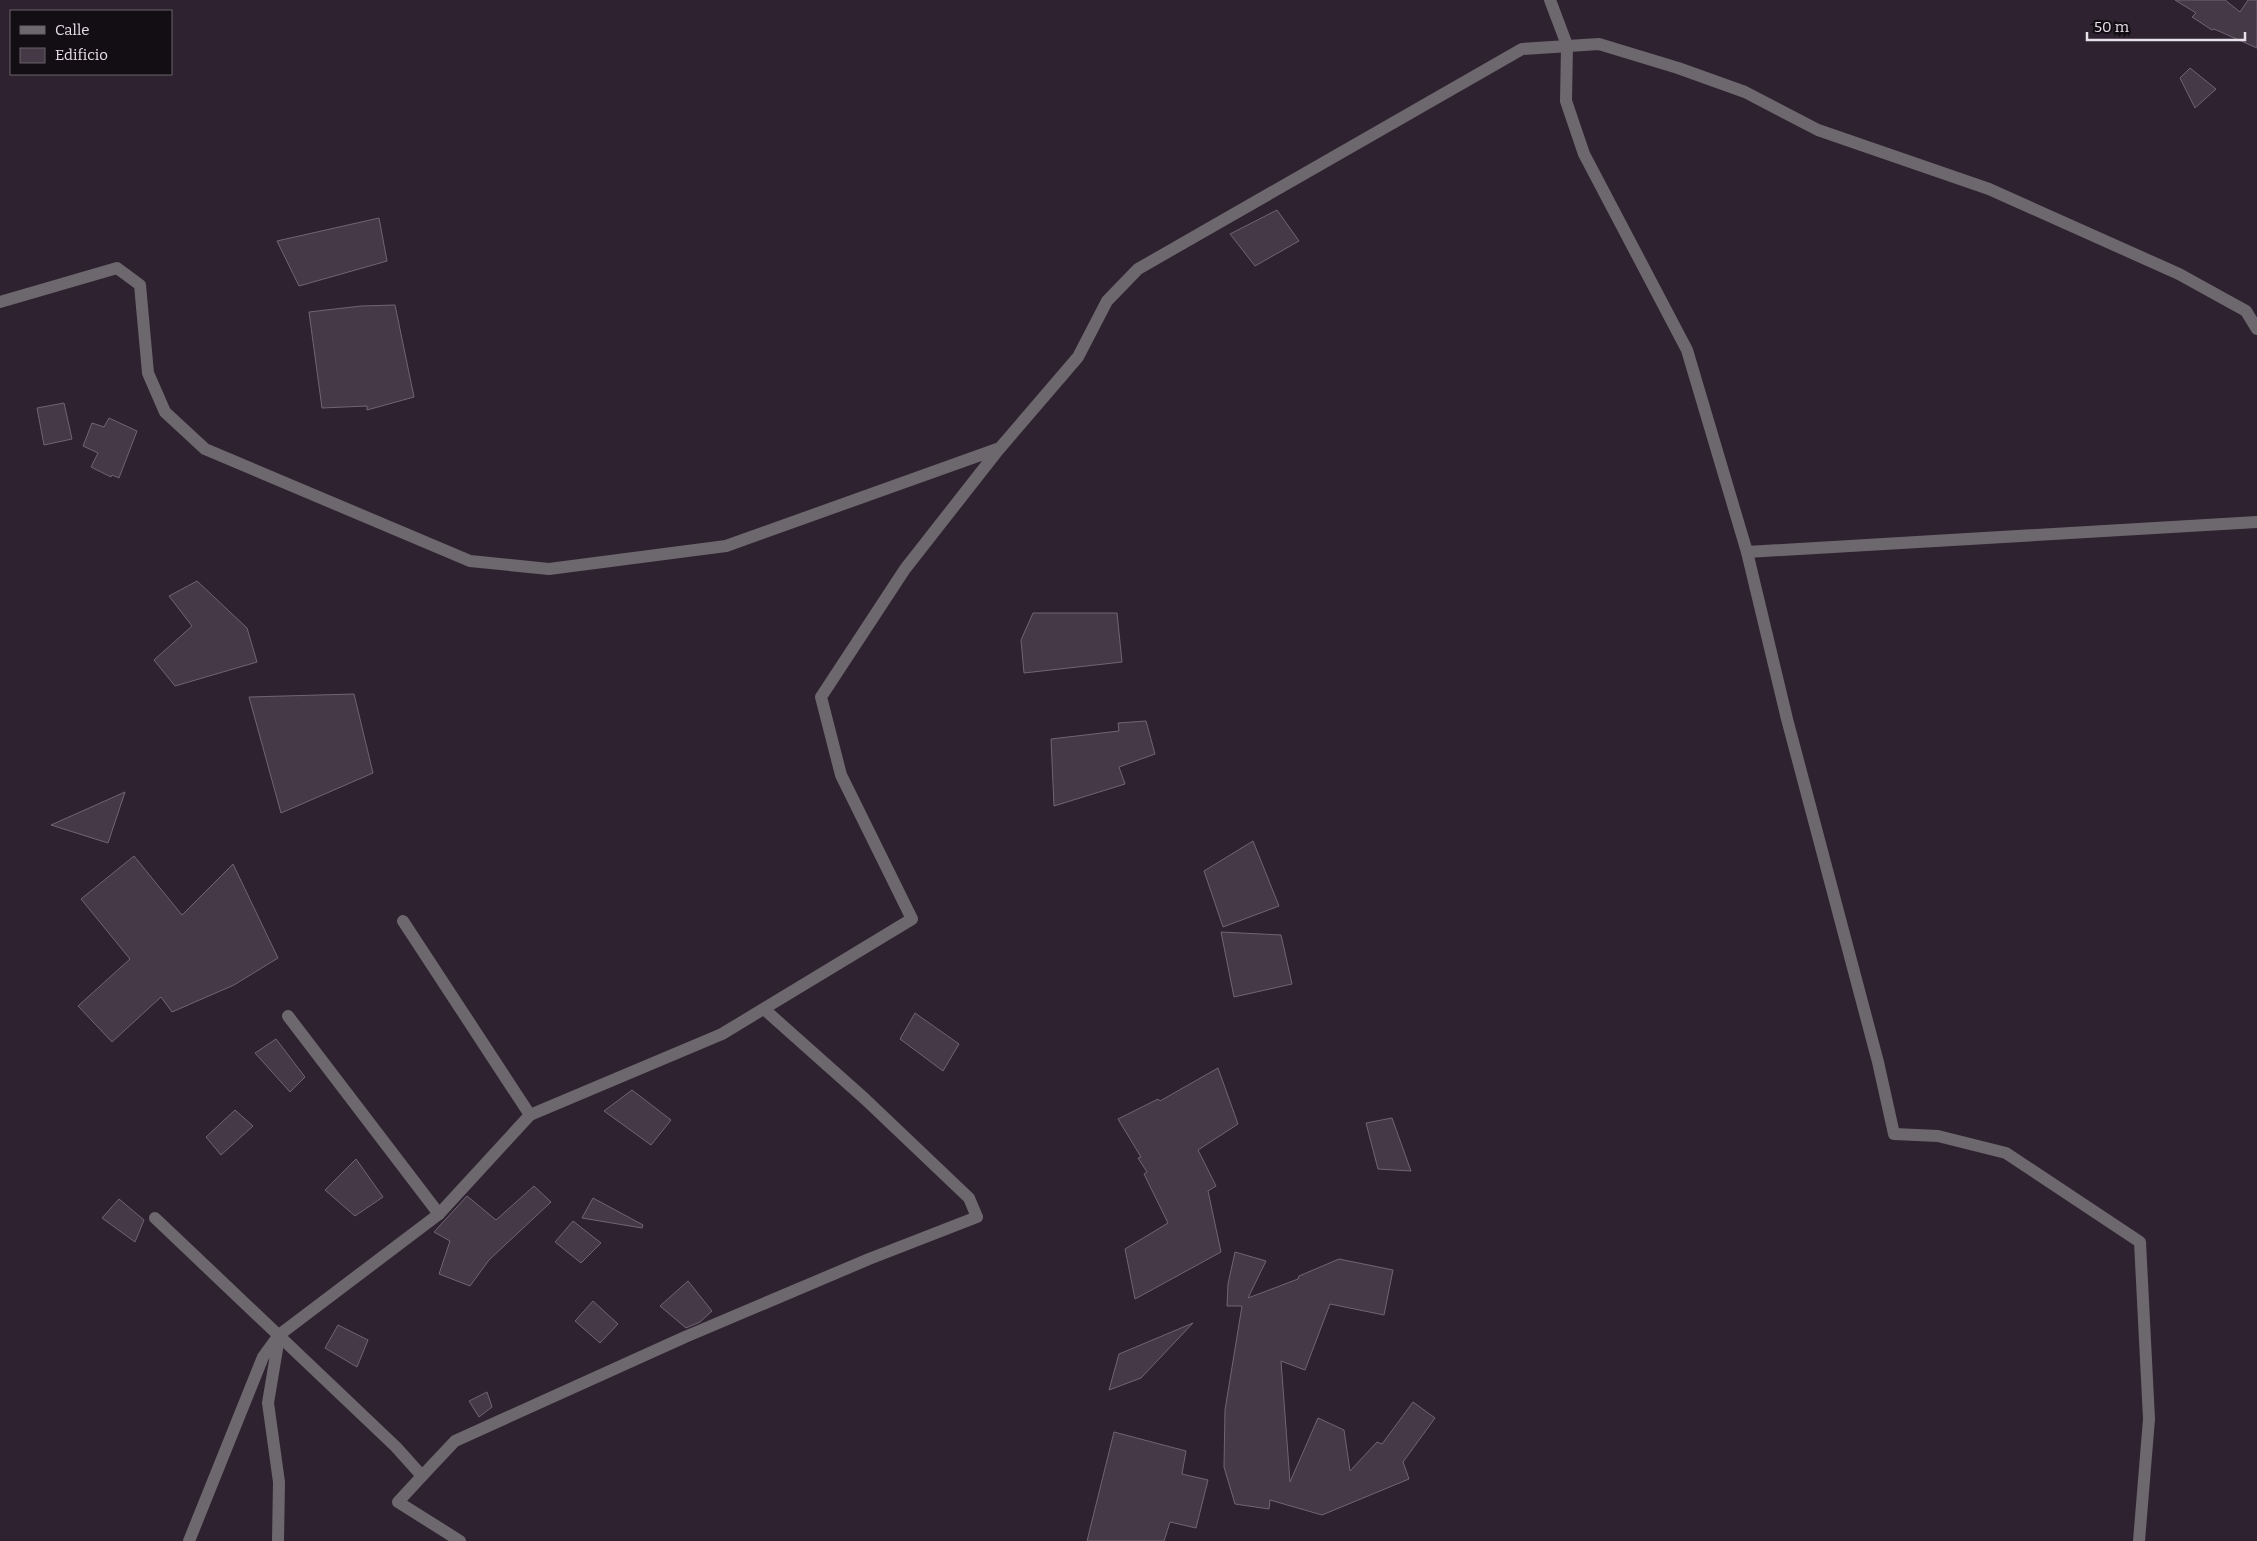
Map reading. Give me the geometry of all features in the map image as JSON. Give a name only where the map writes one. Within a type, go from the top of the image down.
[{"type":"street","points":[[1550,0],[1567,45],[1566,101],[1584,154],[1687,350],[1747,552],[1787,719],[1878,1062],[1894,1134],[1938,1136],[2006,1153],[2140,1242],[2149,1419],[2139,1541]]},
{"type":"street","points":[[189,1541],[264,1357],[279,1335],[439,1214],[530,1115],[722,1034],[912,920],[841,775],[822,697],[905,569],[1000,448],[1078,357],[1107,301],[1138,269],[1522,49],[1599,44],[1678,68],[1745,92],[1818,130],[1989,189],[2179,274],[2246,311],[2257,330]]},
{"type":"street","points":[[0,302],[117,268],[140,285],[148,373],[165,412],[206,449],[470,561],[549,569],[726,546],[1000,448]]},
{"type":"street","points":[[1747,552],[2257,522]]},
{"type":"street","points":[[403,921],[530,1115]]},
{"type":"street","points":[[460,1541],[398,1502],[455,1441],[694,1333],[869,1259],[977,1217],[970,1198],[865,1099],[764,1009]]},
{"type":"street","points":[[288,1016],[439,1214]]},
{"type":"street","points":[[155,1218],[396,1448],[422,1476]]},
{"type":"street","points":[[278,1541],[280,1482],[268,1404],[279,1335]]},
{"type":"building","points":[[2175,0],[2225,0],[2240,12],[2248,0],[2257,0],[2257,48],[2214,29],[2212,30],[2192,17],[2196,13]]},
{"type":"building","points":[[2190,68],[2216,89],[2195,108],[2180,78]]},
{"type":"building","points":[[1277,210],[1299,241],[1255,266],[1230,234]]},
{"type":"building","points":[[379,218],[387,261],[299,286],[277,241]]},
{"type":"building","points":[[395,305],[414,397],[367,410],[367,406],[322,408],[309,312],[361,306]]},
{"type":"building","points":[[64,403],[72,439],[44,445],[37,408]]},
{"type":"building","points":[[109,418],[137,431],[119,478],[112,475],[111,477],[91,467],[98,453],[83,446],[92,423],[104,427]]},
{"type":"building","points":[[197,581],[247,628],[257,662],[175,686],[154,660],[192,626],[169,596]]},
{"type":"building","points":[[1033,613],[1117,613],[1122,662],[1024,673],[1021,640]]},
{"type":"building","points":[[354,694],[373,773],[281,813],[249,697]]},
{"type":"building","points":[[1146,721],[1155,754],[1119,767],[1125,784],[1054,806],[1051,739],[1119,731],[1118,723]]},
{"type":"building","points":[[125,792],[108,843],[51,825]]},
{"type":"building","points":[[1253,841],[1279,906],[1223,927],[1204,871]]},
{"type":"building","points":[[134,856],[182,915],[233,864],[278,958],[234,985],[172,1012],[161,997],[112,1042],[78,1006],[130,959],[81,899]]},
{"type":"building","points":[[1221,932],[1281,935],[1292,984],[1234,997]]},
{"type":"building","points":[[915,1013],[959,1044],[943,1071],[900,1039]]},
{"type":"building","points":[[276,1039],[305,1077],[290,1092],[255,1053]]},
{"type":"building","points":[[1218,1068],[1238,1124],[1198,1150],[1216,1186],[1208,1191],[1221,1252],[1135,1299],[1125,1249],[1168,1223],[1144,1174],[1147,1172],[1138,1158],[1141,1157],[1118,1119],[1158,1099],[1160,1101]]},
{"type":"building","points":[[632,1090],[671,1120],[651,1145],[604,1111]]},
{"type":"building","points":[[235,1110],[253,1126],[221,1155],[206,1137]]},
{"type":"building","points":[[1392,1118],[1411,1171],[1378,1169],[1366,1123]]},
{"type":"building","points":[[356,1159],[383,1197],[355,1216],[325,1190]]},
{"type":"building","points":[[534,1186],[551,1202],[489,1260],[470,1286],[439,1274],[450,1241],[434,1232],[467,1196],[496,1220]]},
{"type":"building","points":[[593,1198],[643,1225],[642,1228],[582,1218]]},
{"type":"building","points":[[119,1199],[144,1220],[135,1242],[102,1218]]},
{"type":"building","points":[[573,1221],[601,1243],[581,1263],[555,1242]]},
{"type":"building","points":[[1235,1252],[1266,1261],[1248,1298],[1298,1279],[1299,1276],[1339,1259],[1393,1270],[1384,1315],[1330,1304],[1305,1370],[1281,1361],[1290,1482],[1318,1418],[1344,1430],[1350,1471],[1377,1442],[1382,1444],[1413,1402],[1435,1418],[1403,1462],[1409,1479],[1322,1515],[1270,1500],[1269,1509],[1235,1504],[1224,1467],[1225,1410],[1242,1306],[1227,1306],[1228,1284]]},
{"type":"building","points":[[688,1281],[712,1311],[700,1322],[686,1328],[660,1306]]},
{"type":"building","points":[[593,1301],[618,1324],[600,1343],[575,1321]]},
{"type":"building","points":[[1193,1323],[1141,1378],[1109,1390],[1119,1354]]},
{"type":"building","points":[[338,1325],[368,1340],[357,1367],[325,1348]]},
{"type":"building","points":[[487,1392],[492,1407],[479,1417],[469,1401]]},
{"type":"building","points":[[1114,1432],[1186,1451],[1182,1474],[1208,1480],[1196,1528],[1170,1522],[1164,1541],[1087,1541]]}]
